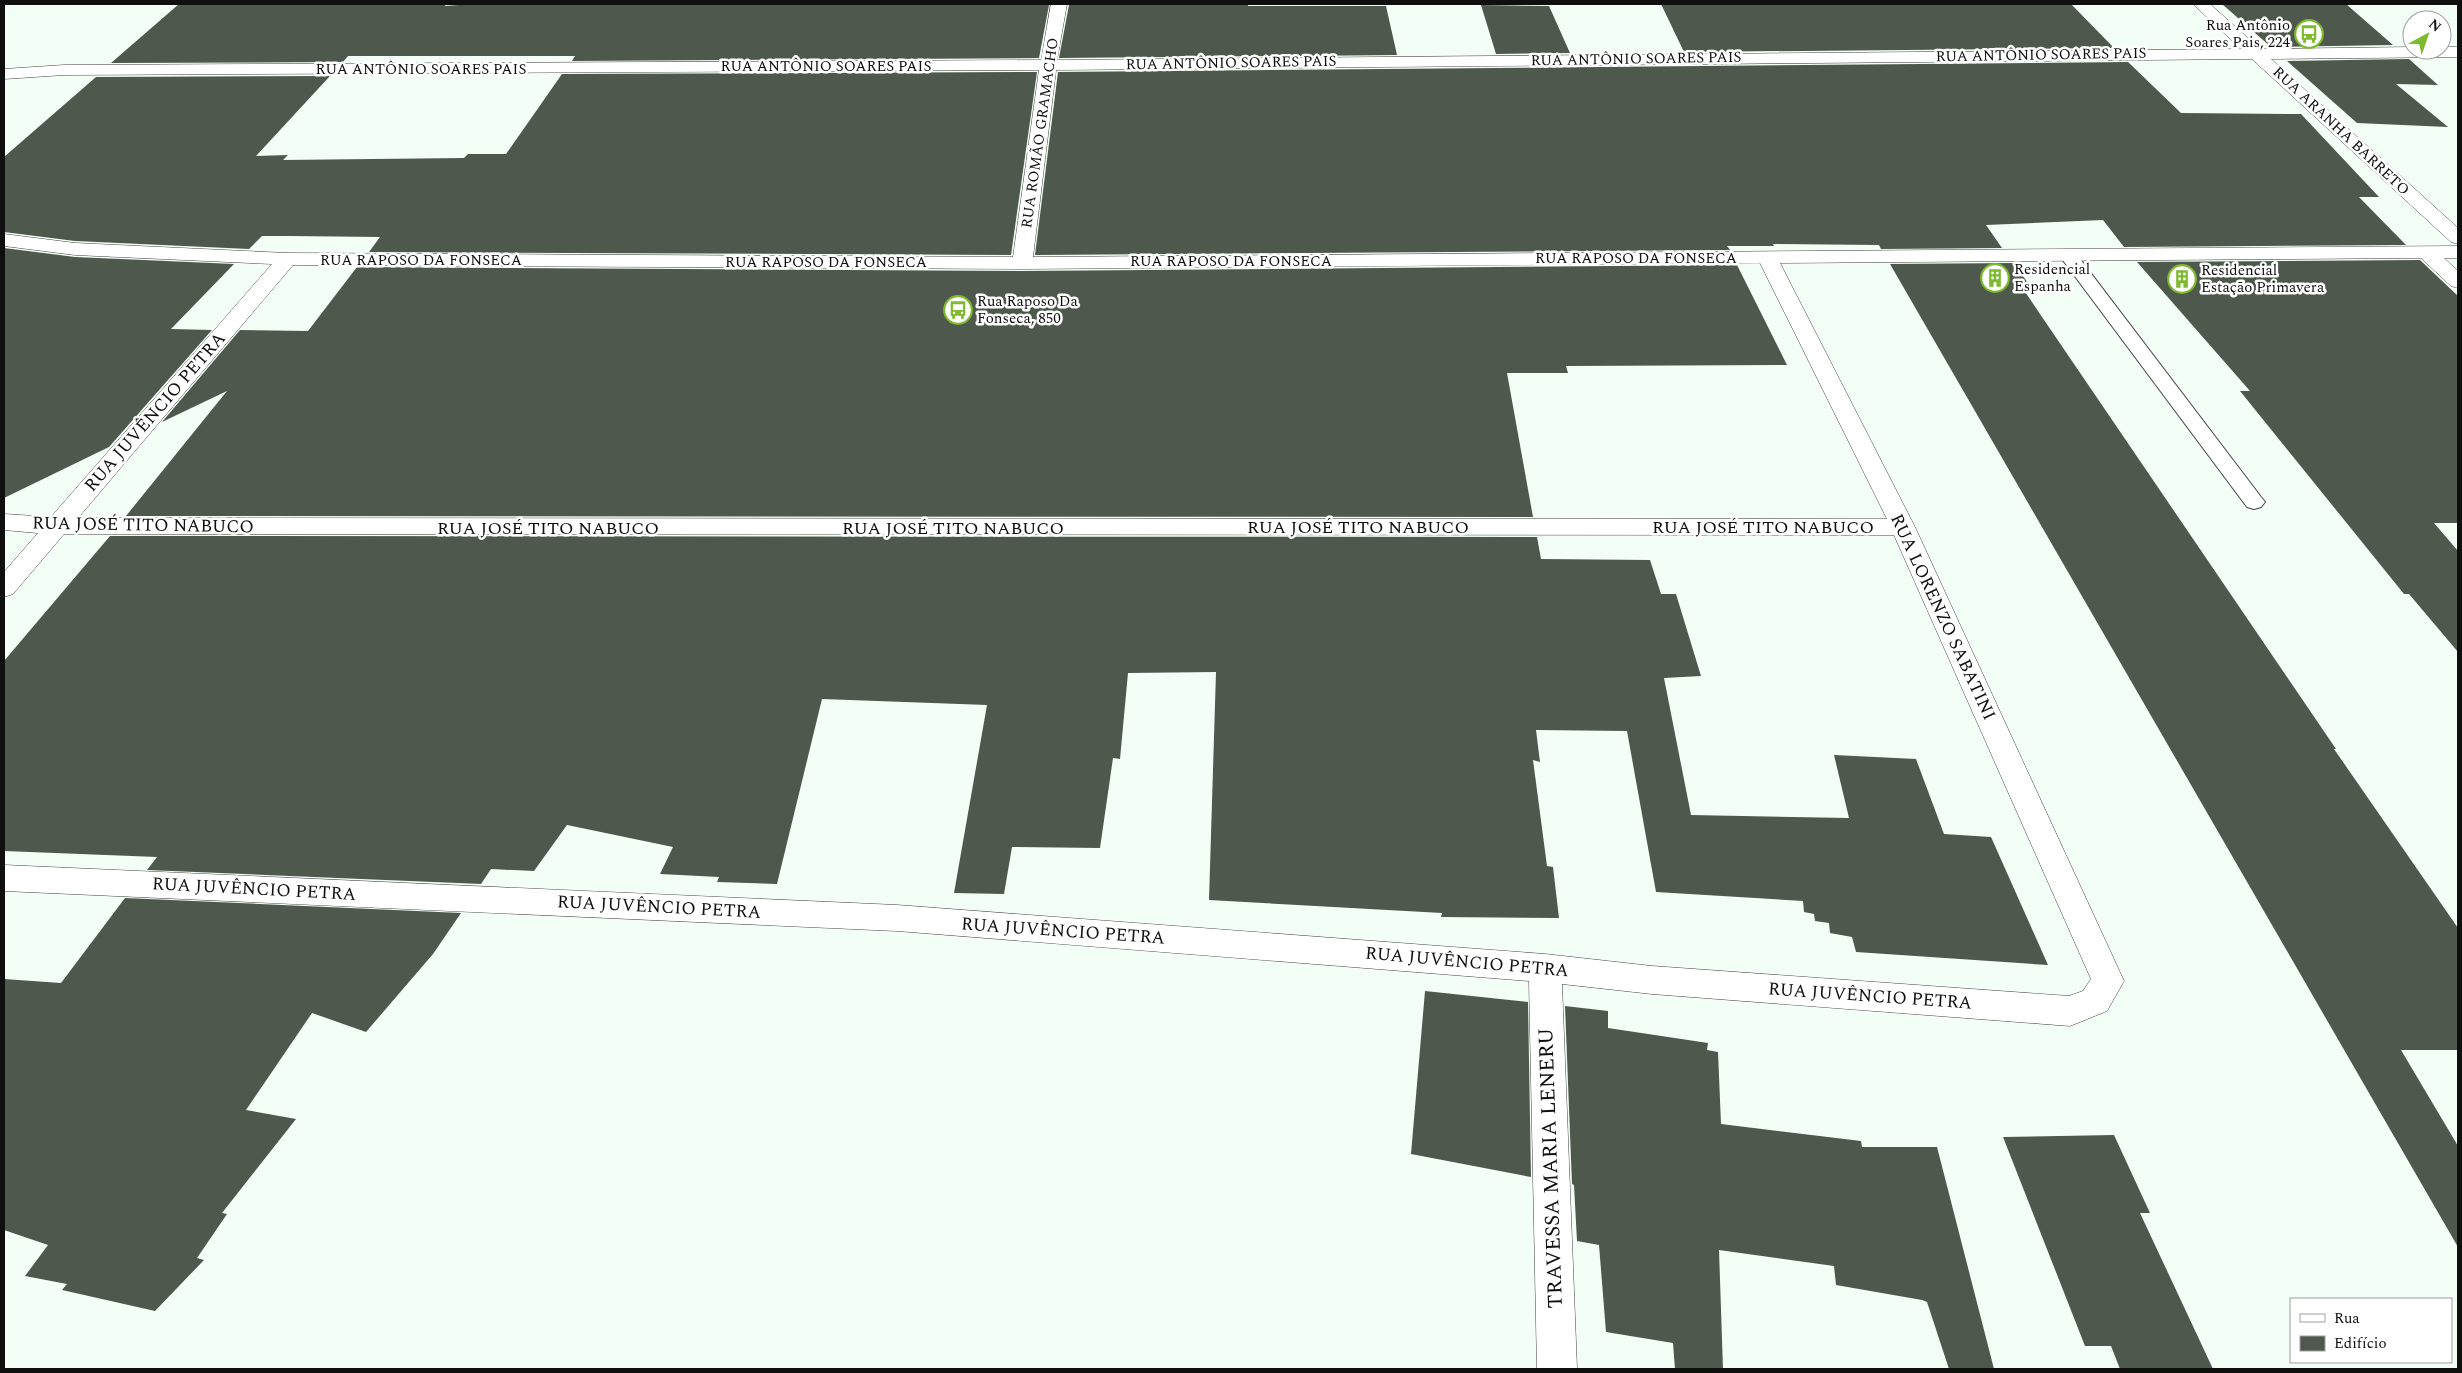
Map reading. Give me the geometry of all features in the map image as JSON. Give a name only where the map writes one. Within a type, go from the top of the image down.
[{"type":"street","name":"RUA ROMÃO GRAMACHO","points":[[1022,263],[1048,65],[1060,4]]},
{"type":"street","name":"RUA ARANHA BARRETO","points":[[2201,4],[2458,238]]},
{"type":"street","name":"RUA ANTÔNIO SOARES PAIS","points":[[4,74],[64,70],[1048,65],[2458,52]]},
{"type":"street","name":"RUA RAPOSO DA FONSECA","points":[[4,240],[75,249],[287,260],[1022,263],[2458,252]]},
{"type":"street","points":[[2426,252],[2458,282]]},
{"type":"street","name":"RUA LORENZO SABATINI","points":[[1767,258],[1903,527],[2108,981]]},
{"type":"street","name":"RUA JUVÊNCIO PETRA","points":[[4,588],[287,260]]},
{"type":"street","name":"RUA JOSÉ TITO NABUCO","points":[[4,522],[57,526],[725,528],[1903,527]]},
{"type":"street","name":"RUA JUVÊNCIO PETRA","points":[[4,878],[897,918],[1545,968],[1652,980],[2070,1011],[2094,1001],[2108,981]]},
{"type":"street","name":"TRAVESSA MARIA LENERU","points":[[1545,968],[1557,1369]]},
{"type":"lane","points":[[2068,255],[2254,502]]},
{"type":"building","points":[[179,4],[446,4],[445,6],[471,4],[1049,5],[1039,58],[572,61],[575,56],[348,56],[343,62],[111,63]]},
{"type":"building","points":[[1248,4],[1248,6],[1386,6],[1397,55],[1059,58],[1069,5]]},
{"type":"building","points":[[1661,4],[2071,4],[2114,48],[1684,52]]},
{"type":"building","points":[[2222,4],[2346,4],[2393,45],[2271,47]]},
{"type":"building","points":[[1481,5],[1549,6],[1570,53],[1496,54]]},
{"type":"building","points":[[2410,60],[2438,85],[2396,84],[2448,127],[2357,123],[2287,61]]},
{"type":"building","points":[[2128,62],[2181,113],[2301,114],[2379,197],[2359,197],[2406,245],[2124,247],[2103,220],[1986,225],[2002,248],[1881,249],[1879,245],[1773,244],[1774,246],[1727,246],[1730,250],[1035,255],[1058,72]]},
{"type":"building","points":[[1037,72],[1011,255],[369,252],[380,237],[262,236],[249,249],[75,241],[4,232],[4,157],[96,77],[330,76],[256,156],[288,155],[283,160],[464,158],[468,154],[506,154],[562,74]]},
{"type":"building","points":[[4,248],[75,257],[234,264],[171,329],[212,330],[109,447],[4,498]]},
{"type":"building","points":[[2420,260],[2458,296],[2458,523],[2434,523],[2458,551],[2458,652],[2409,594],[2404,594],[2240,391],[2250,391],[2137,262]]},
{"type":"building","points":[[2014,263],[2030,286],[2021,286],[2336,749],[2334,749],[2458,928],[2458,1050],[2401,1050],[2458,1146],[2458,1247],[1890,264]]},
{"type":"building","points":[[1737,265],[1787,365],[1566,366],[1568,373],[1507,373],[1533,517],[126,516],[227,391],[162,422],[240,330],[308,331],[357,267],[1022,271]]},
{"type":"building","points":[[110,536],[1537,537],[1541,559],[1650,560],[1661,594],[1676,594],[1701,676],[1664,678],[1691,815],[1849,818],[1834,755],[1916,759],[1944,834],[1991,837],[2048,965],[1856,952],[1852,937],[1830,933],[1829,923],[1815,921],[1814,914],[1804,912],[1803,901],[1656,892],[1627,731],[1536,730],[1540,762],[1533,760],[1547,866],[1553,867],[1559,918],[1441,917],[1442,913],[1209,900],[1216,672],[1128,673],[1120,759],[1113,758],[1100,848],[1012,847],[1004,894],[954,893],[987,705],[822,699],[777,884],[717,882],[719,877],[660,874],[673,847],[567,825],[534,871],[491,869],[481,884],[147,870],[157,857],[4,851],[4,661]]},
{"type":"building","points":[[125,898],[461,913],[433,954],[366,1032],[312,1013],[246,1110],[296,1119],[222,1213],[227,1214],[197,1258],[204,1260],[155,1311],[62,1290],[67,1284],[25,1276],[48,1245],[4,1230],[4,979],[61,983]]},
{"type":"building","points":[[1425,991],[1528,1002],[1531,1177],[1411,1154]]},
{"type":"building","points":[[1565,1006],[1608,1011],[1608,1028],[1708,1043],[1707,1050],[1718,1052],[1721,1124],[1861,1141],[1862,1147],[1937,1147],[1994,1369],[1949,1369],[1927,1302],[1836,1285],[1834,1266],[1719,1250],[1723,1369],[1675,1369],[1673,1343],[1606,1332],[1599,1245],[1577,1241],[1574,1185],[1572,1184]]},
{"type":"building","points":[[2114,1135],[2150,1213],[2140,1213],[2213,1369],[2120,1369],[2111,1346],[2085,1346],[2003,1137]]},
{"type":"place","name":"Rua Antônio Soares Pais, 224","points":[[2309,34]]},
{"type":"place","name":"Residencial Espanha","points":[[1995,278]]},
{"type":"place","name":"Residencial Estação Primavera","points":[[2182,279]]},
{"type":"place","name":"Rua Raposo Da Fonseca, 850","points":[[958,310]]}]
